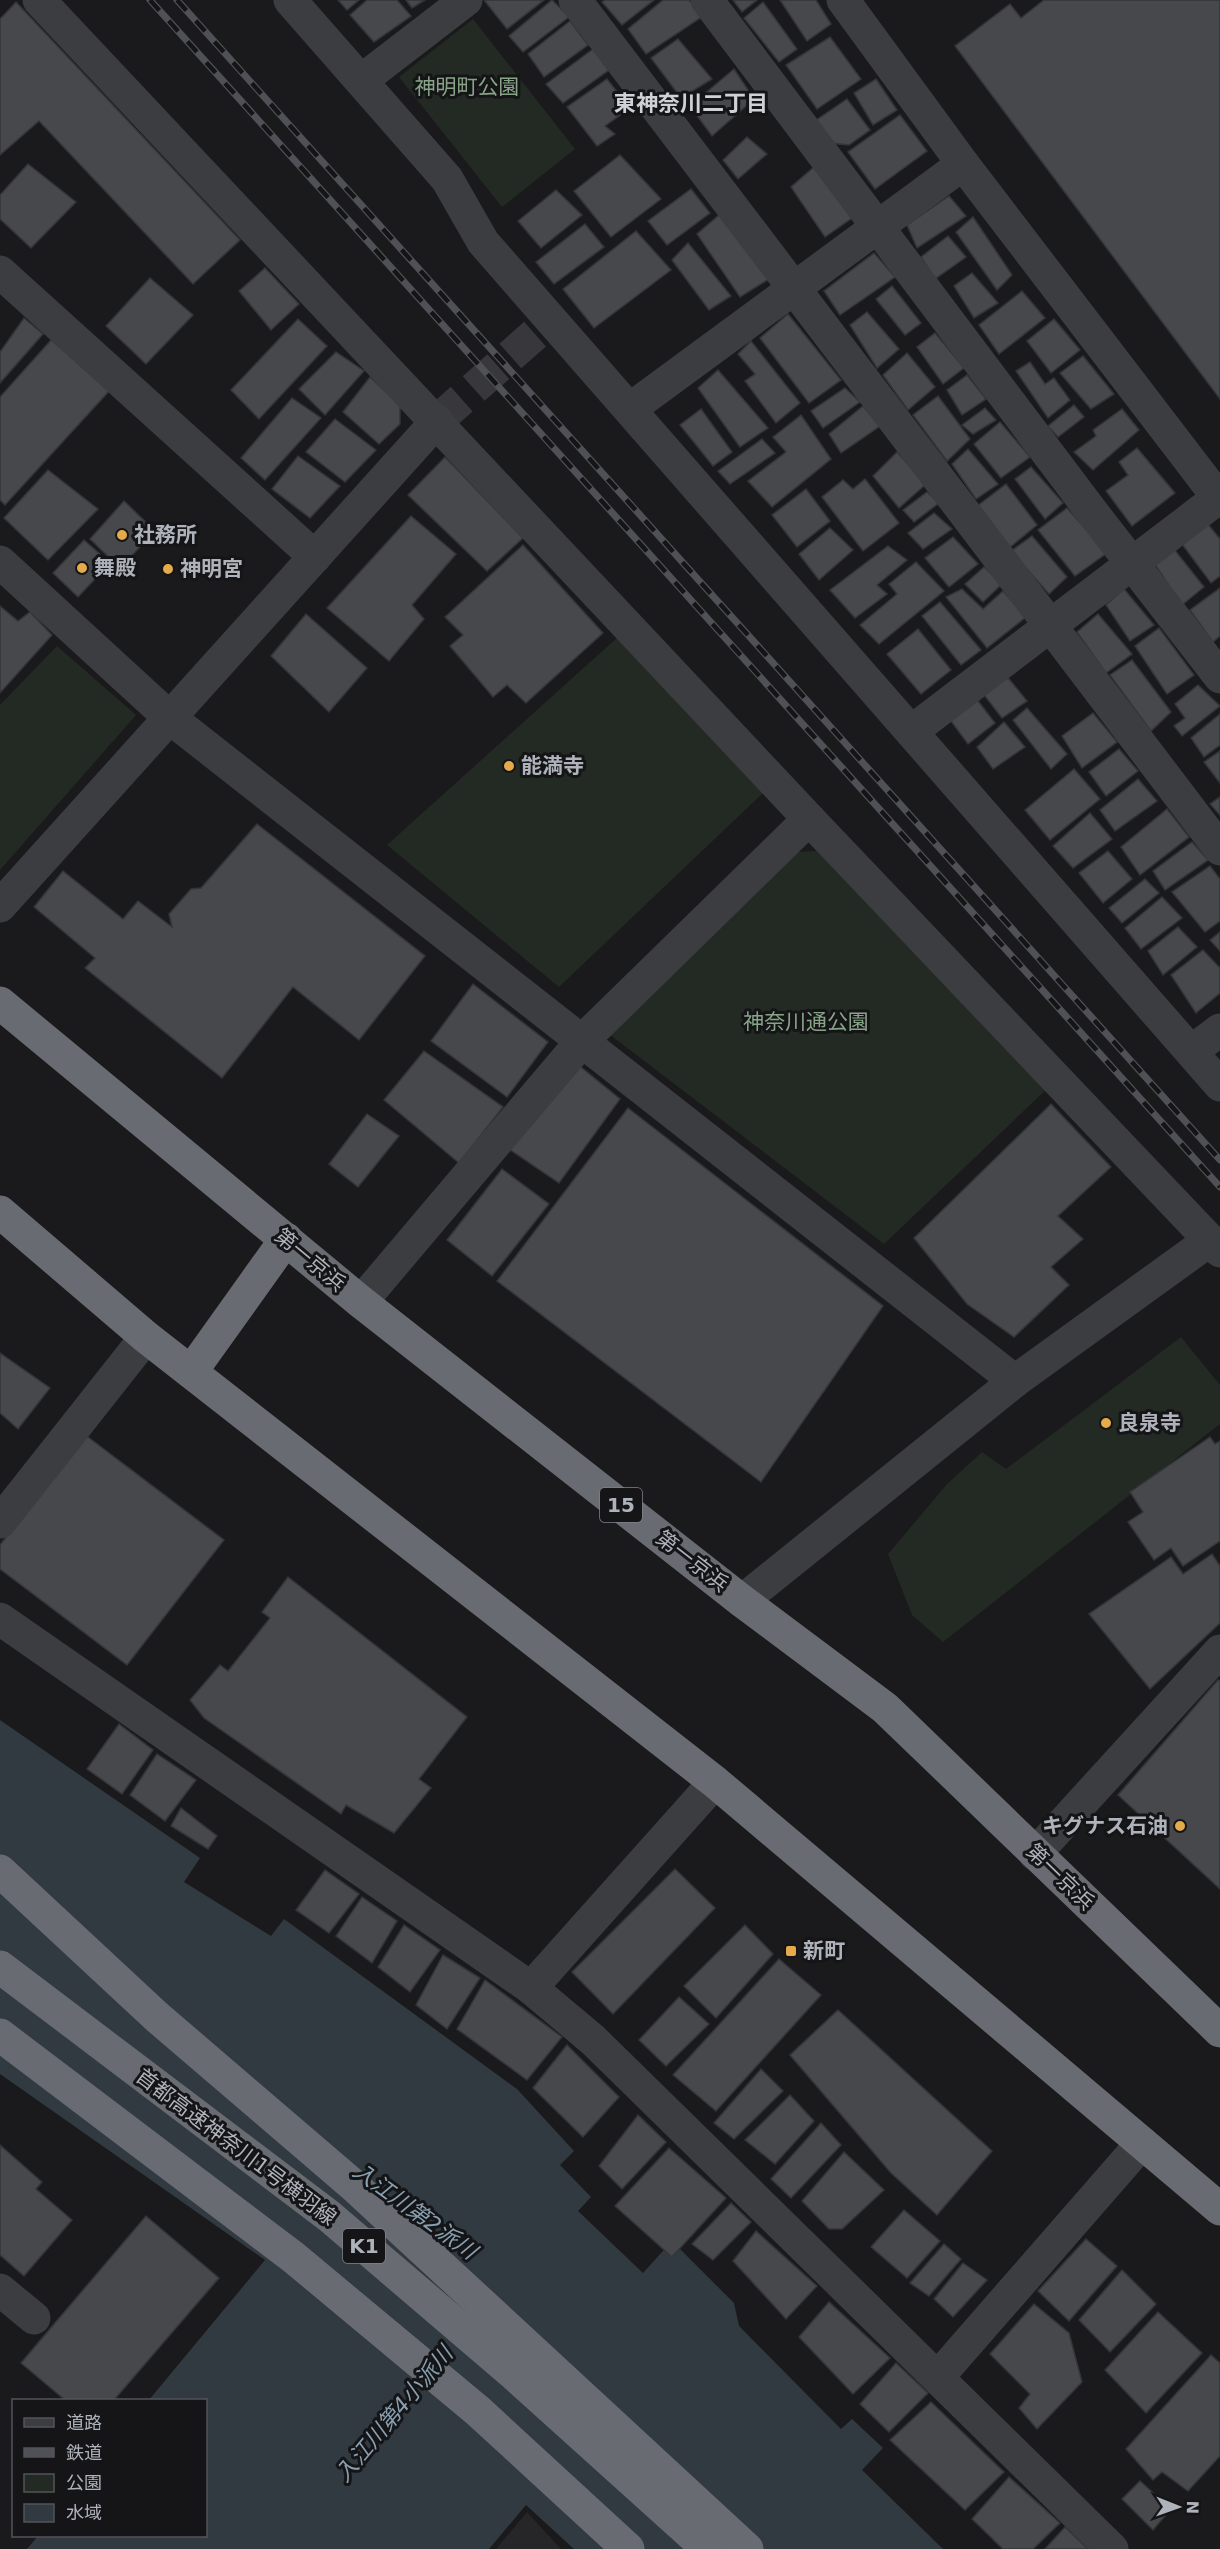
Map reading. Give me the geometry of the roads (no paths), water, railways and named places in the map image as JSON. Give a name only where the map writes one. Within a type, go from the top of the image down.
[{"type":"highway","name":"第一京浜","points":[[0,1003],[361,1302],[742,1601],[885,1708],[1220,2031]]},
{"type":"highway","points":[[0,1212],[146,1337],[715,1782],[1220,2209]]},
{"type":"highway","points":[[190,1372],[286,1239]]},
{"type":"highway","points":[[0,1871],[157,2017],[353,2185],[747,2549]]},
{"type":"highway","name":"首都高速神奈川1号横羽線","points":[[0,1967],[329,2216],[515,2375],[708,2549]]},
{"type":"highway","name":"K1","points":[[0,2035],[294,2257],[478,2411],[628,2549]]},
{"type":"street","points":[[39,0],[437,421],[808,819],[1215,1245],[1015,1381],[742,1601]]},
{"type":"street","points":[[290,0],[447,179],[483,242],[1220,1084]]},
{"type":"street","points":[[362,80],[466,0]]},
{"type":"street","points":[[575,0],[1220,849]]},
{"type":"street","points":[[707,0],[1132,564],[1220,677]]},
{"type":"street","points":[[843,0],[963,164],[1219,499],[912,731]]},
{"type":"street","points":[[630,409],[963,164]]},
{"type":"street","points":[[0,272],[315,556]]},
{"type":"street","points":[[0,906],[437,421]]},
{"type":"street","points":[[0,562],[170,718],[1015,1381]]},
{"type":"street","points":[[361,1302],[582,1041],[808,819]]},
{"type":"street","points":[[1192,1051],[1220,1030]]},
{"type":"street","points":[[0,1522],[146,1337]]},
{"type":"street","points":[[0,1618],[531,1988],[593,2040],[1112,2549]]},
{"type":"street","points":[[1035,1854],[1217,1659]]},
{"type":"street","points":[[531,1988],[715,1782]]},
{"type":"street","points":[[938,2377],[1142,2143]]},
{"type":"street","points":[[0,2290],[34,2318]]},
{"type":"water","points":[[0,1720],[200,1858],[184,1882],[271,1936],[284,1919],[517,2089],[574,2151],[560,2165],[591,2197],[578,2211],[643,2273],[672,2241],[734,2303],[739,2326],[841,2429],[852,2419],[883,2448],[862,2470],[943,2549],[574,2549],[526,2505],[489,2549],[27,2549],[37,2537],[207,2537],[207,2399],[150,2399],[265,2260],[0,2074]]},
{"type":"tunnel","points":[[437,421],[551,320]]},
{"type":"railway","points":[[150,0],[1220,1187]]},
{"type":"railway","points":[[177,0],[1220,1160]]},
{"type":"place","name":"社務所","points":[[122,535]]},
{"type":"place","name":"舞殿","points":[[82,568]]},
{"type":"place","name":"神明宮","points":[[168,569]]},
{"type":"place","name":"能満寺","points":[[509,766]]},
{"type":"place","name":"良泉寺","points":[[1106,1423]]},
{"type":"place","name":"キグナス石油","points":[[1180,1826]]},
{"type":"place","name":"新町","points":[[791,1951]]},
{"type":"district","name":"東神奈川二丁目","points":[[691,103]]},
{"type":"park label","name":"神明町公園","points":[[467,87]]},
{"type":"park label","name":"神奈川通公園","points":[[806,1022]]},
{"type":"water label","name":"入江川第2派川","points":[[415,2211]]},
{"type":"water label","name":"入江川第4小派川","points":[[394,2414]]}]
